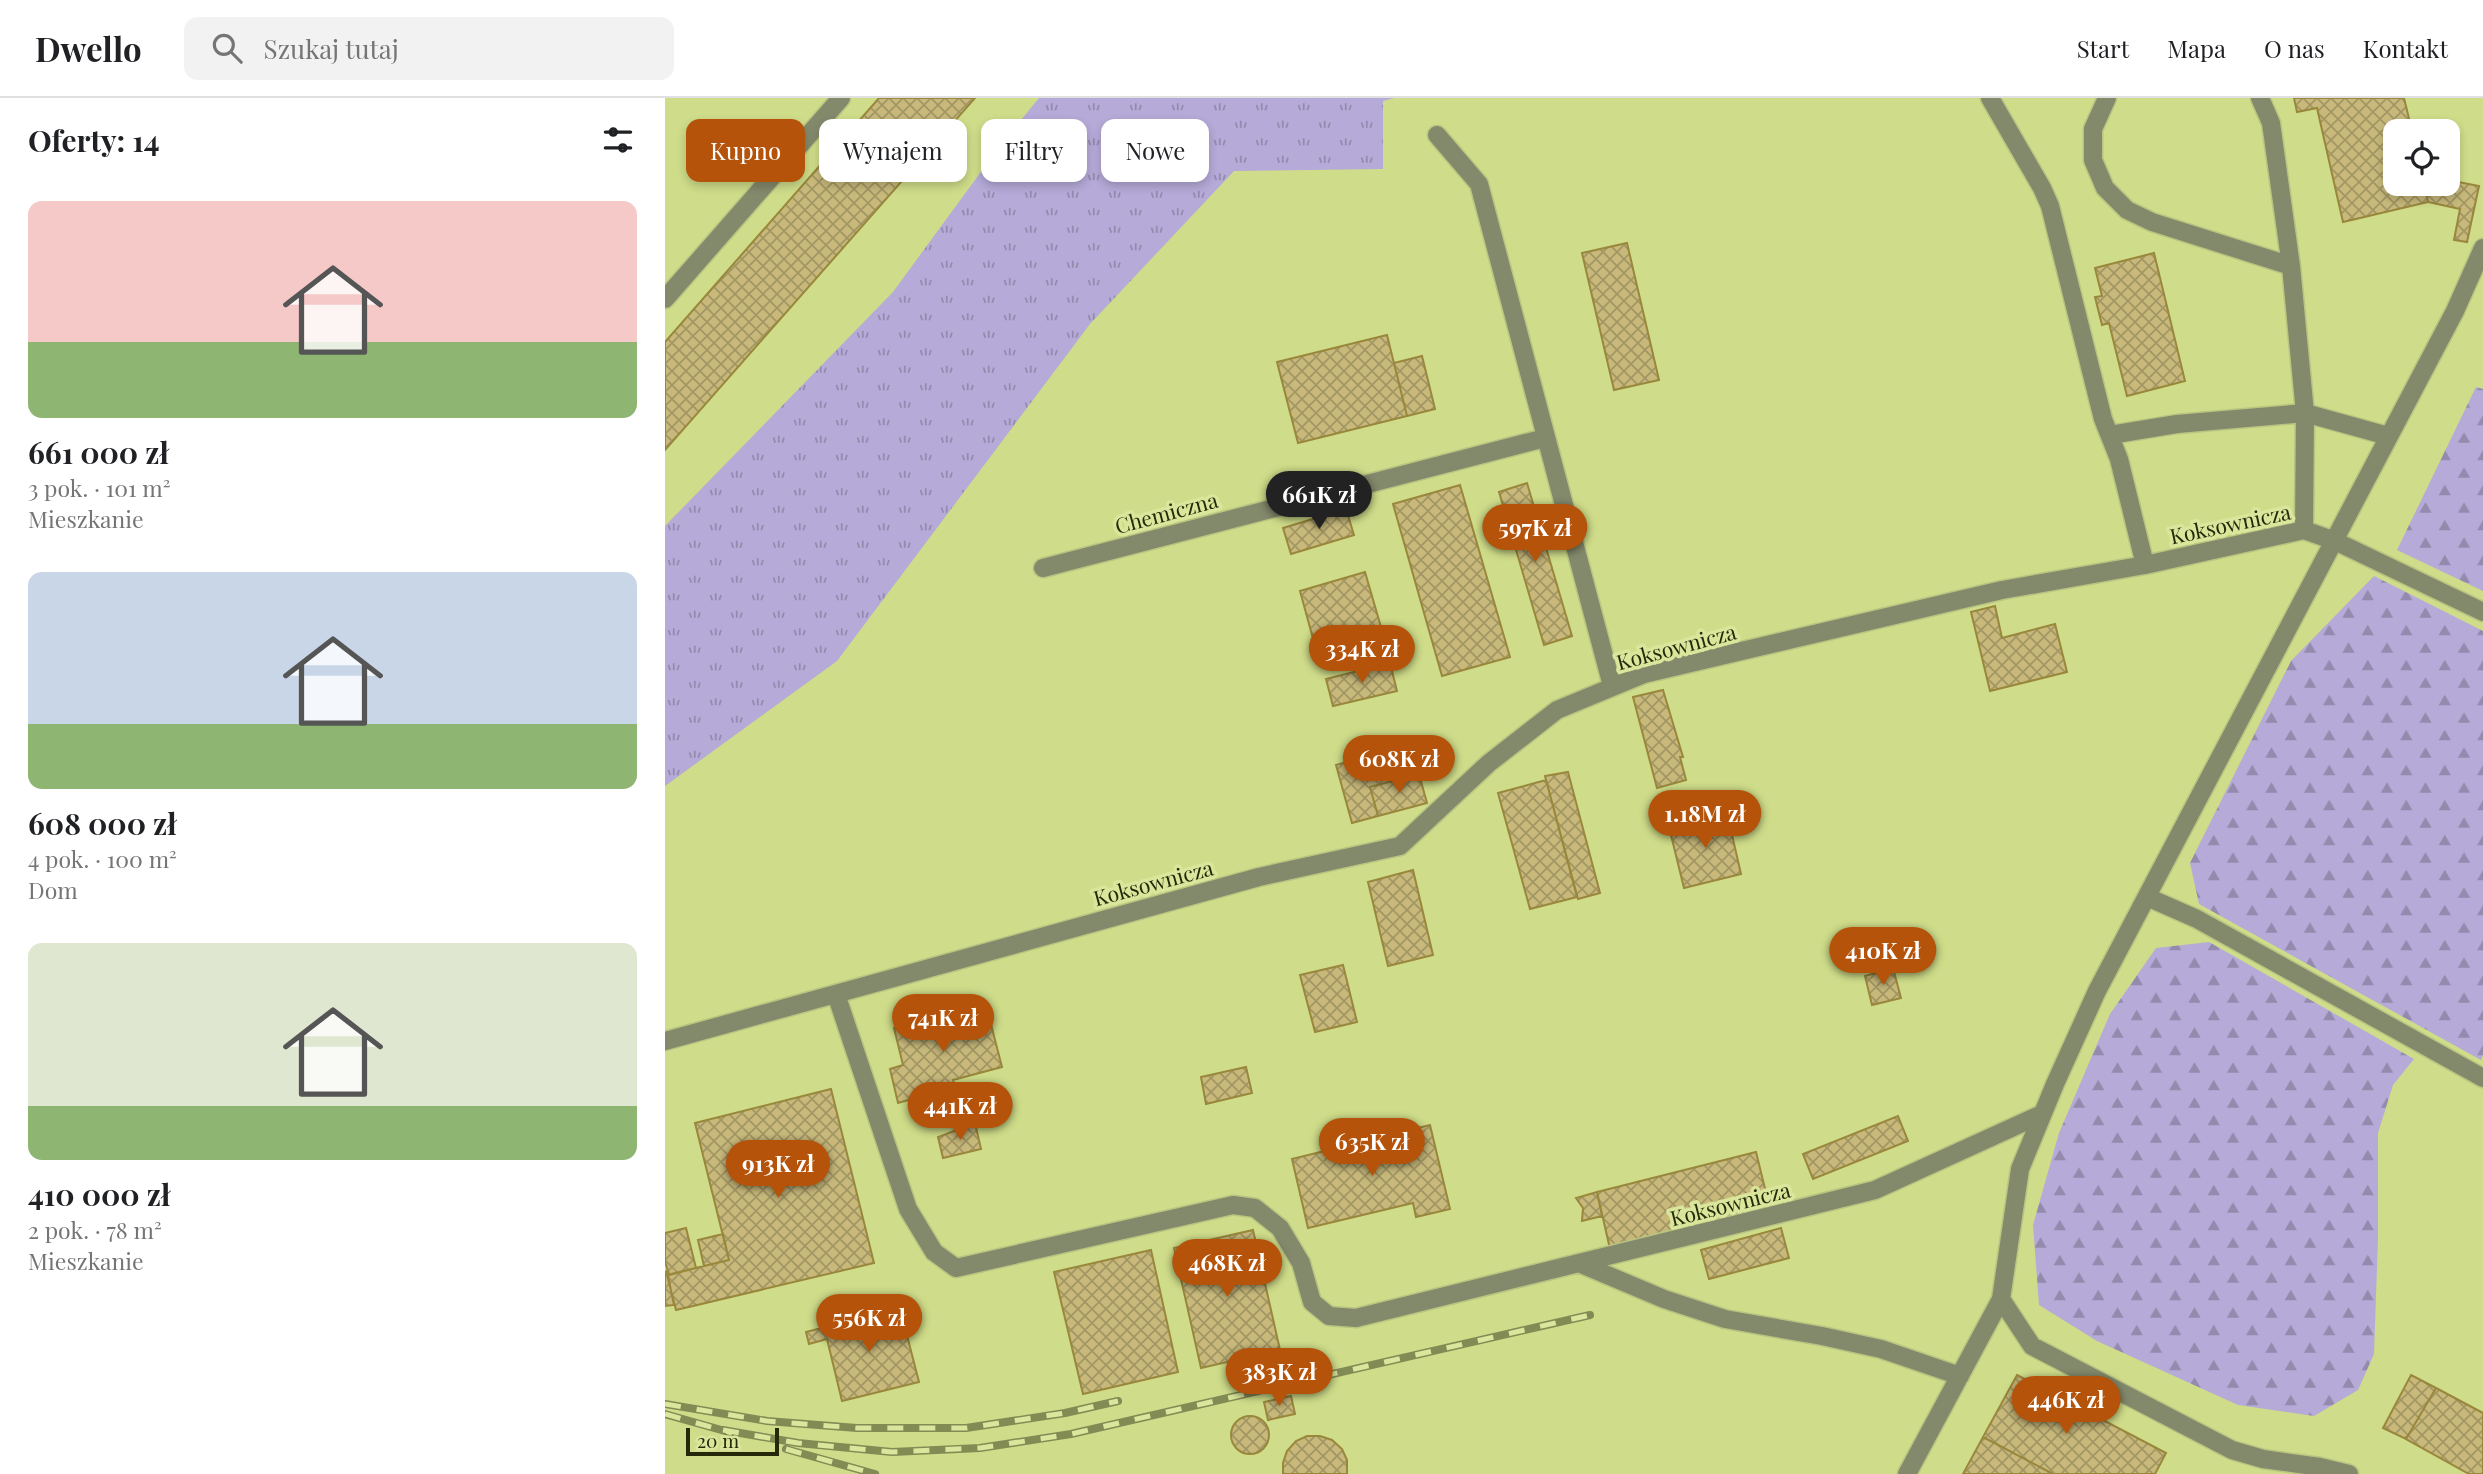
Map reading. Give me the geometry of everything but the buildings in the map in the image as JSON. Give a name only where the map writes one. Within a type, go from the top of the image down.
[{"type":"lane","points":[[665,299],[841,98]]},
{"type":"lane","points":[[1990,98],[2050,206],[2103,419],[2119,459],[2145,565]]},
{"type":"lane","points":[[2107,98],[2093,129],[2093,160],[2105,188],[2127,210],[2153,222],[2291,266]]},
{"type":"lane","points":[[2260,98],[2271,122],[2291,266],[2305,413],[2304,530]]},
{"type":"lane","points":[[1437,135],[1479,184],[1612,686]]},
{"type":"lane","points":[[1907,1474],[2001,1299],[2020,1170],[2097,991],[2455,312],[2483,248]]},
{"type":"lane","points":[[2110,435],[2177,424],[2305,413],[2388,436]]},
{"type":"lane","name":"Chemiczna","points":[[1043,568],[1545,438]]},
{"type":"lane","name":"Koksownicza","points":[[665,1041],[1259,877],[1400,846],[1489,763],[1557,710],[1644,674],[2002,590],[2145,565],[2304,530],[2335,541],[2483,612]]},
{"type":"lane","points":[[2147,897],[2197,919],[2483,1078]]},
{"type":"lane","name":"Koksownicza","points":[[836,994],[908,1209],[934,1252],[956,1268],[1233,1205],[1255,1208],[1280,1228],[1301,1263],[1312,1302],[1329,1316],[1356,1318],[1875,1190],[2042,1114]]},
{"type":"lane","points":[[1581,1264],[1664,1299],[1725,1320],[1881,1349],[1960,1376]]},
{"type":"lane","points":[[2001,1299],[2032,1346],[2232,1450],[2263,1459],[2349,1474]]},
{"type":"shaded area","points":[[665,98],[2483,98],[2483,1474],[665,1474]]},
{"type":"green space","points":[[1039,98],[1394,98],[1383,101],[1383,169],[1234,171],[1090,324],[837,661],[665,786],[665,526],[893,292],[981,172],[981,182],[1087,182],[1087,119],[1022,119]]},
{"type":"green space","points":[[2476,387],[2483,389],[2483,591],[2397,550]]},
{"type":"green space","points":[[2374,576],[2483,631],[2481,1060],[2199,904],[2190,863],[2291,661]]},
{"type":"green space","points":[[2209,942],[2414,1059],[2393,1085],[2378,1133],[2374,1354],[2358,1390],[2314,1416],[2238,1405],[2097,1341],[2039,1305],[2033,1225],[2059,1133],[2110,1014],[2156,948]]},
{"type":"railway","points":[[723,1430],[798,1443],[892,1452],[980,1448],[1071,1434],[1590,1315]]},
{"type":"railway","points":[[665,1404],[767,1421],[857,1428],[966,1428],[1065,1413],[1118,1401]]},
{"type":"railway","points":[[665,1414],[732,1433]]},
{"type":"railway","points":[[786,1449],[875,1474]]}]
